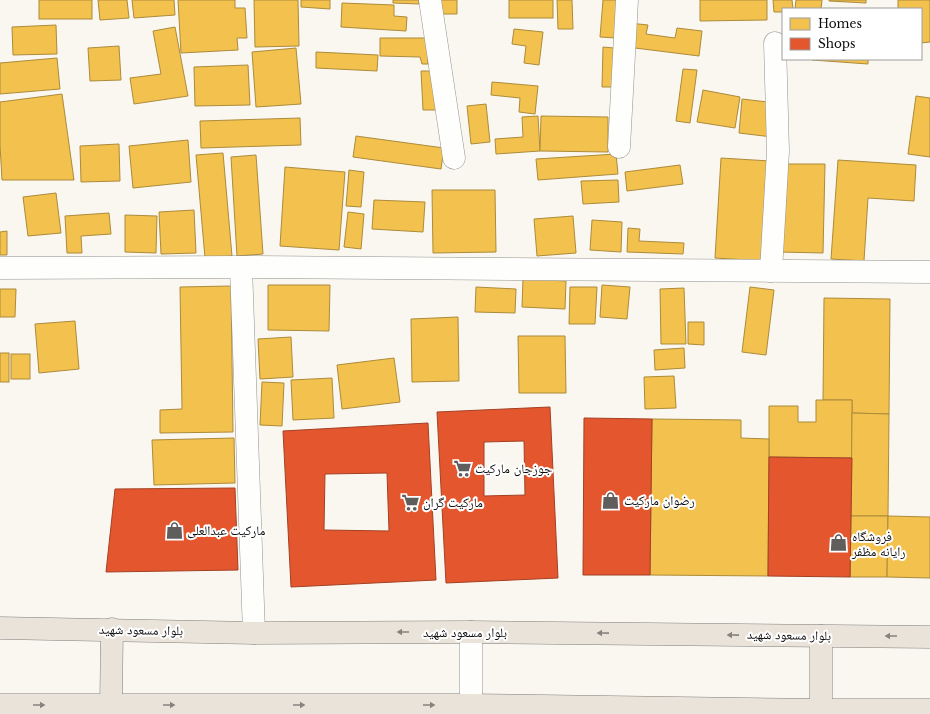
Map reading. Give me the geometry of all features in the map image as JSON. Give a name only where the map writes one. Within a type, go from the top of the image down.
[{"type":"main road","name":"بلوار مسعود شهید","points":[[0,628],[112,629],[254,633],[471,632],[930,636]]},
{"type":"main road","points":[[111,706],[112,629]]},
{"type":"main road","points":[[821,636],[821,710]]},
{"type":"main road","points":[[0,705],[470,710],[930,710]]},
{"type":"street","points":[[430,0],[454,158]]},
{"type":"street","points":[[619,147],[627,0]]},
{"type":"street","points":[[771,271],[778,151],[776,43]]},
{"type":"street","points":[[242,267],[254,633]]},
{"type":"street","points":[[0,268],[242,267],[930,272]]},
{"type":"street","points":[[470,710],[471,632]]},
{"type":"building: Homes","points":[[39,0],[92,0],[92,19],[39,19]]},
{"type":"building: Homes","points":[[98,0],[127,0],[129,18],[100,20]]},
{"type":"building: Homes","points":[[132,0],[174,0],[175,15],[134,18]]},
{"type":"building: Homes","points":[[178,0],[235,0],[235,8],[245,8],[247,38],[237,38],[238,50],[181,53]]},
{"type":"building: Homes","points":[[254,0],[298,0],[299,46],[255,47]]},
{"type":"building: Homes","points":[[301,0],[330,0],[330,9],[301,7]]},
{"type":"building: Homes","points":[[393,0],[419,0],[419,4],[393,3]]},
{"type":"building: Homes","points":[[433,0],[457,0],[457,14],[436,14]]},
{"type":"building: Homes","points":[[509,0],[553,0],[553,18],[509,18]]},
{"type":"building: Homes","points":[[557,0],[572,0],[573,29],[558,29]]},
{"type":"building: Homes","points":[[603,0],[619,0],[616,38],[600,37]]},
{"type":"building: Homes","points":[[700,0],[767,0],[767,20],[700,21]]},
{"type":"building: Homes","points":[[773,0],[792,0],[793,8],[782,8],[782,12],[774,12]]},
{"type":"building: Homes","points":[[796,0],[822,0],[821,8],[795,8]]},
{"type":"building: Homes","points":[[866,0],[866,3],[829,1]]},
{"type":"building: Homes","points":[[898,0],[930,0],[930,42],[922,43],[922,8],[898,8]]},
{"type":"building: Homes","points":[[342,3],[394,5],[394,16],[407,17],[406,31],[341,27]]},
{"type":"building: Homes","points":[[629,23],[648,25],[646,34],[675,38],[677,28],[702,31],[699,56],[627,47]]},
{"type":"building: Homes","points":[[56,25],[57,54],[13,55],[12,27]]},
{"type":"building: Homes","points":[[175,27],[188,96],[134,104],[130,78],[161,74],[153,31]]},
{"type":"building: Homes","points":[[514,29],[543,32],[539,65],[524,63],[526,46],[512,44]]},
{"type":"building: Homes","points":[[380,38],[427,38],[428,64],[422,64],[420,57],[380,56]]},
{"type":"building: Homes","points":[[119,46],[121,80],[90,81],[88,48]]},
{"type":"building: Homes","points":[[603,47],[614,48],[612,87],[602,87]]},
{"type":"building: Homes","points":[[296,48],[301,104],[256,107],[252,52]]},
{"type":"building: Homes","points":[[316,52],[378,55],[377,71],[316,68]]},
{"type":"building: Homes","points":[[57,58],[60,89],[0,94],[0,63]]},
{"type":"building: Homes","points":[[812,60],[868,60],[868,64]]},
{"type":"building: Homes","points":[[248,65],[250,105],[195,106],[194,67]]},
{"type":"building: Homes","points":[[683,69],[697,70],[690,123],[676,121]]},
{"type":"building: Homes","points":[[421,71],[435,71],[437,110],[423,110]]},
{"type":"building: Homes","points":[[492,82],[538,86],[535,114],[519,112],[520,98],[491,95]]},
{"type":"building: Homes","points":[[703,90],[740,97],[735,128],[697,122]]},
{"type":"building: Homes","points":[[62,94],[74,180],[2,180],[0,102]]},
{"type":"building: Homes","points":[[916,96],[930,98],[930,157],[908,154]]},
{"type":"building: Homes","points":[[742,99],[776,103],[772,137],[739,133]]},
{"type":"building: Homes","points":[[486,104],[490,142],[471,144],[467,106]]},
{"type":"building: Homes","points":[[538,116],[540,151],[496,154],[495,139],[523,137],[522,117]]},
{"type":"building: Homes","points":[[541,116],[608,117],[608,152],[540,151]]},
{"type":"building: Homes","points":[[300,118],[301,145],[201,148],[200,121]]},
{"type":"building: Homes","points":[[356,136],[444,148],[441,169],[353,157]]},
{"type":"building: Homes","points":[[188,140],[191,182],[133,188],[129,146]]},
{"type":"building: Homes","points":[[119,144],[120,181],[81,182],[80,146]]},
{"type":"building: Homes","points":[[223,153],[232,256],[205,258],[196,155]]},
{"type":"building: Homes","points":[[616,154],[618,174],[538,180],[536,159]]},
{"type":"building: Homes","points":[[256,155],[263,254],[237,256],[231,157]]},
{"type":"building: Homes","points":[[721,158],[770,161],[764,261],[715,258]]},
{"type":"building: Homes","points":[[838,160],[916,165],[914,201],[868,198],[864,261],[831,259]]},
{"type":"building: Homes","points":[[782,164],[825,164],[823,253],[779,252]]},
{"type":"building: Homes","points":[[680,165],[683,184],[627,191],[625,172]]},
{"type":"building: Homes","points":[[285,167],[345,172],[339,250],[280,246]]},
{"type":"building: Homes","points":[[349,170],[364,172],[361,207],[346,206]]},
{"type":"building: Homes","points":[[618,180],[619,202],[583,204],[581,181]]},
{"type":"building: Homes","points":[[432,190],[495,190],[496,252],[433,253]]},
{"type":"building: Homes","points":[[56,193],[61,233],[28,236],[23,197]]},
{"type":"building: Homes","points":[[374,200],[425,202],[423,232],[372,229]]},
{"type":"building: Homes","points":[[194,210],[196,253],[161,254],[159,212]]},
{"type":"building: Homes","points":[[348,212],[364,214],[361,249],[344,247]]},
{"type":"building: Homes","points":[[109,213],[111,234],[81,236],[82,253],[67,253],[65,216]]},
{"type":"building: Homes","points":[[125,215],[157,216],[156,253],[125,252]]},
{"type":"building: Homes","points":[[573,216],[576,253],[537,256],[534,219]]},
{"type":"building: Homes","points":[[592,220],[622,222],[621,252],[590,250]]},
{"type":"building: Homes","points":[[628,228],[640,229],[639,241],[684,243],[683,254],[627,252]]},
{"type":"building: Homes","points":[[7,231],[7,255],[0,255],[0,232]]},
{"type":"building: Homes","points":[[523,279],[566,281],[565,309],[522,307]]},
{"type":"building: Homes","points":[[268,285],[330,285],[329,331],[268,330]]},
{"type":"building: Homes","points":[[602,285],[630,287],[627,319],[600,317]]},
{"type":"building: Homes","points":[[231,286],[233,432],[160,433],[160,410],[182,409],[180,287]]},
{"type":"building: Homes","points":[[476,287],[516,289],[515,313],[475,312]]},
{"type":"building: Homes","points":[[570,287],[597,287],[595,324],[569,324]]},
{"type":"building: Homes","points":[[750,287],[774,290],[766,355],[742,352]]},
{"type":"building: Homes","points":[[684,288],[686,344],[661,344],[660,289]]},
{"type":"building: Homes","points":[[0,289],[16,289],[15,317],[0,317]]},
{"type":"building: Homes","points":[[824,298],[890,299],[889,414],[852,413],[852,400],[823,400]]},
{"type":"building: Homes","points":[[458,317],[459,381],[412,382],[411,319]]},
{"type":"building: Homes","points":[[75,321],[79,369],[39,373],[35,324]]},
{"type":"building: Homes","points":[[688,322],[704,322],[704,345],[688,344]]},
{"type":"building: Homes","points":[[518,336],[565,336],[566,393],[519,393]]},
{"type":"building: Homes","points":[[291,337],[293,377],[260,379],[258,339]]},
{"type":"building: Homes","points":[[684,348],[685,368],[655,370],[654,350]]},
{"type":"building: Homes","points":[[0,353],[9,353],[9,382],[0,382]]},
{"type":"building: Homes","points":[[11,354],[30,354],[30,379],[11,379]]},
{"type":"building: Homes","points":[[394,358],[400,402],[342,409],[337,365]]},
{"type":"building: Homes","points":[[674,376],[676,408],[645,409],[644,377]]},
{"type":"building: Homes","points":[[332,378],[334,418],[293,420],[291,380]]},
{"type":"building: Homes","points":[[262,382],[284,383],[282,426],[260,425]]},
{"type":"building: Homes","points":[[816,400],[852,400],[852,458],[769,457],[769,406],[798,406],[798,422],[816,422]]},
{"type":"building: Homes","points":[[852,413],[889,414],[888,516],[851,516]]},
{"type":"building: Homes","points":[[652,419],[741,420],[741,438],[769,439],[768,576],[650,575]]},
{"type":"building: Homes","points":[[234,438],[235,483],[154,485],[152,440]]},
{"type":"building: Homes","points":[[851,516],[888,516],[887,577],[850,577]]},
{"type":"building: Homes","points":[[888,516],[930,517],[930,578],[887,577]]},
{"type":"building: Shops","name":"جوزجان مارکیت","points":[[550,407],[558,578],[446,583],[437,412]],"holes":[[[524,441],[525,495],[484,496],[484,442]]]},
{"type":"building: Shops","points":[[584,418],[652,419],[650,575],[583,575]]},
{"type":"building: Shops","name":"مارکیت گران","points":[[428,423],[436,580],[291,587],[283,431]],"holes":[[[387,473],[389,531],[324,530],[325,474]]]},
{"type":"building: Shops","points":[[769,457],[852,458],[850,577],[768,576]]},
{"type":"building: Shops","name":"مارکیت عبدالعلی","points":[[235,488],[238,570],[106,572],[115,489]]},
{"type":"place","name":"جوزجان مارکیت","points":[[462,468]]},
{"type":"place","name":"رضوان مارکیت","points":[[611,500]]},
{"type":"place","name":"مارکیت گران","points":[[410,502]]},
{"type":"place","name":"مارکیت عبدالعلی","points":[[174,530]]},
{"type":"place","name":"فروشگاه رایانه مظفر","points":[[839,543]]}]
